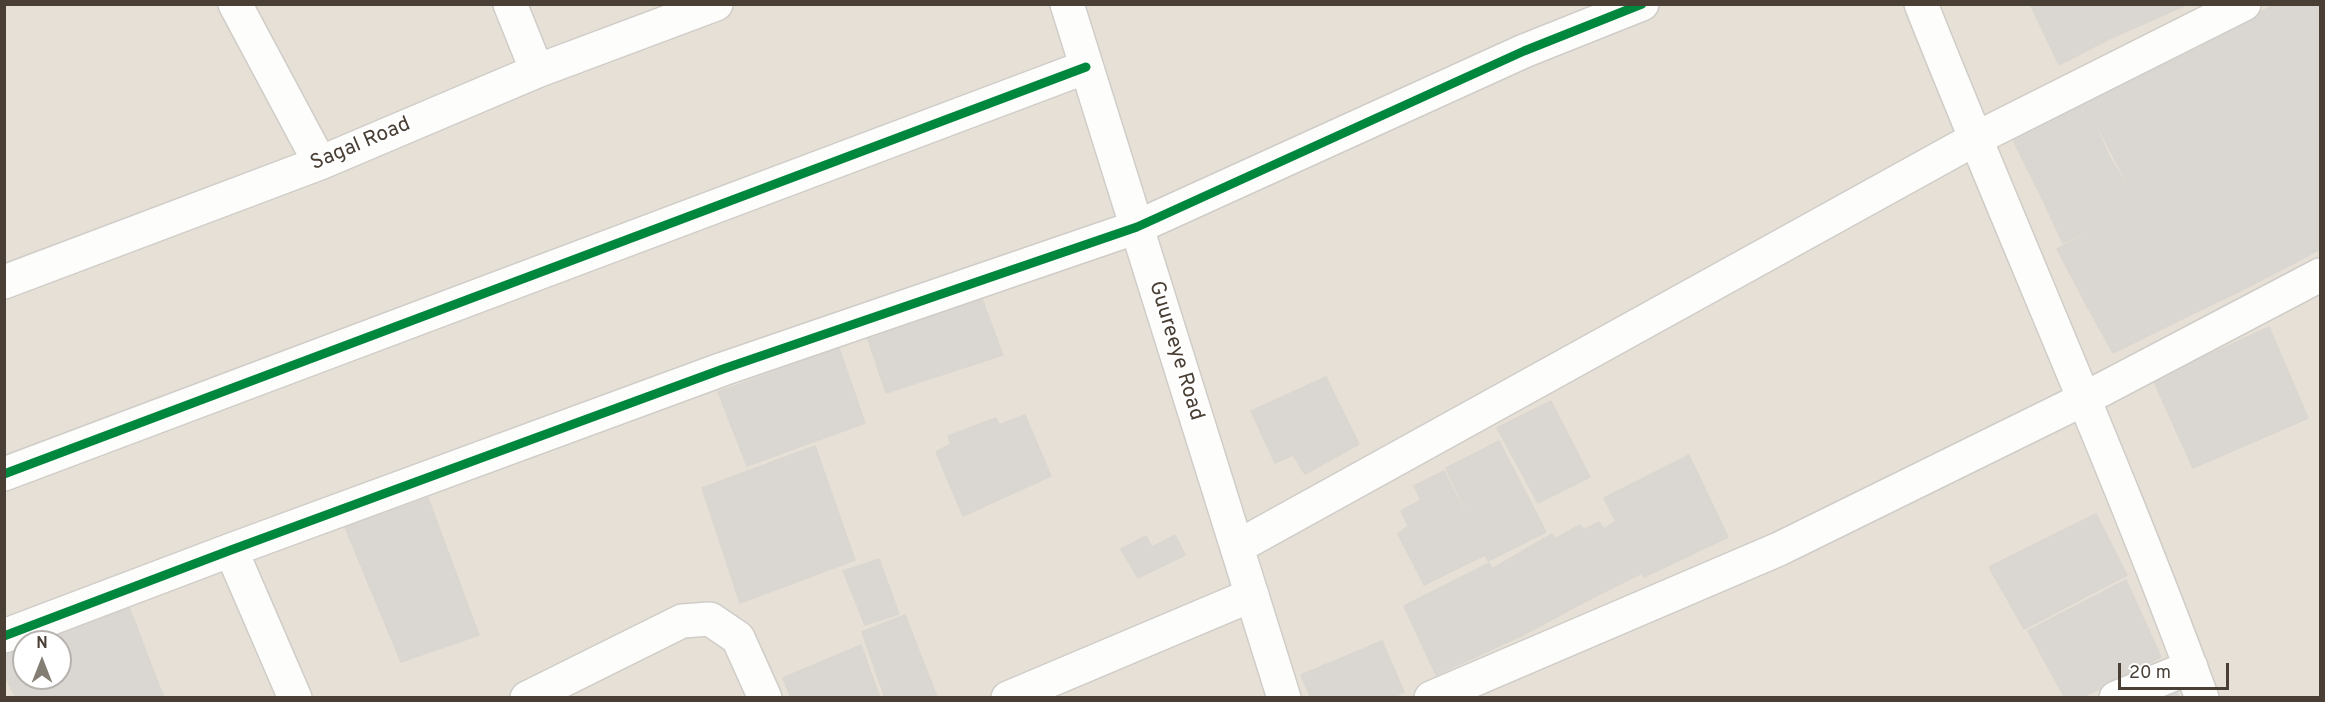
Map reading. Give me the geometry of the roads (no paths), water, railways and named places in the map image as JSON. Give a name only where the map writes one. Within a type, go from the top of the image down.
[{"type":"street","points":[[235,4],[320,163]]},
{"type":"street","points":[[510,4],[537,70]]},
{"type":"street","name":"Sagal Road","points":[[4,282],[320,163],[537,70],[716,4]]},
{"type":"street","name":"Guureeye Road","points":[[1067,4],[1284,698]]},
{"type":"street","points":[[4,636],[723,369],[1137,227],[1524,51],[1642,4]]},
{"type":"street","points":[[1921,4],[2084,399],[2202,698]]},
{"type":"street","points":[[1237,547],[1975,139],[2244,4]]},
{"type":"street","points":[[4,474],[1086,67]]},
{"type":"street","points":[[1431,698],[1779,549],[2084,399],[2320,275]]},
{"type":"street","points":[[231,550],[295,698]]},
{"type":"street","points":[[1008,698],[1252,595]]},
{"type":"street","points":[[527,698],[681,621],[710,619],[738,638],[765,698]]},
{"type":"street","points":[[2116,698],[2191,667]]}]
